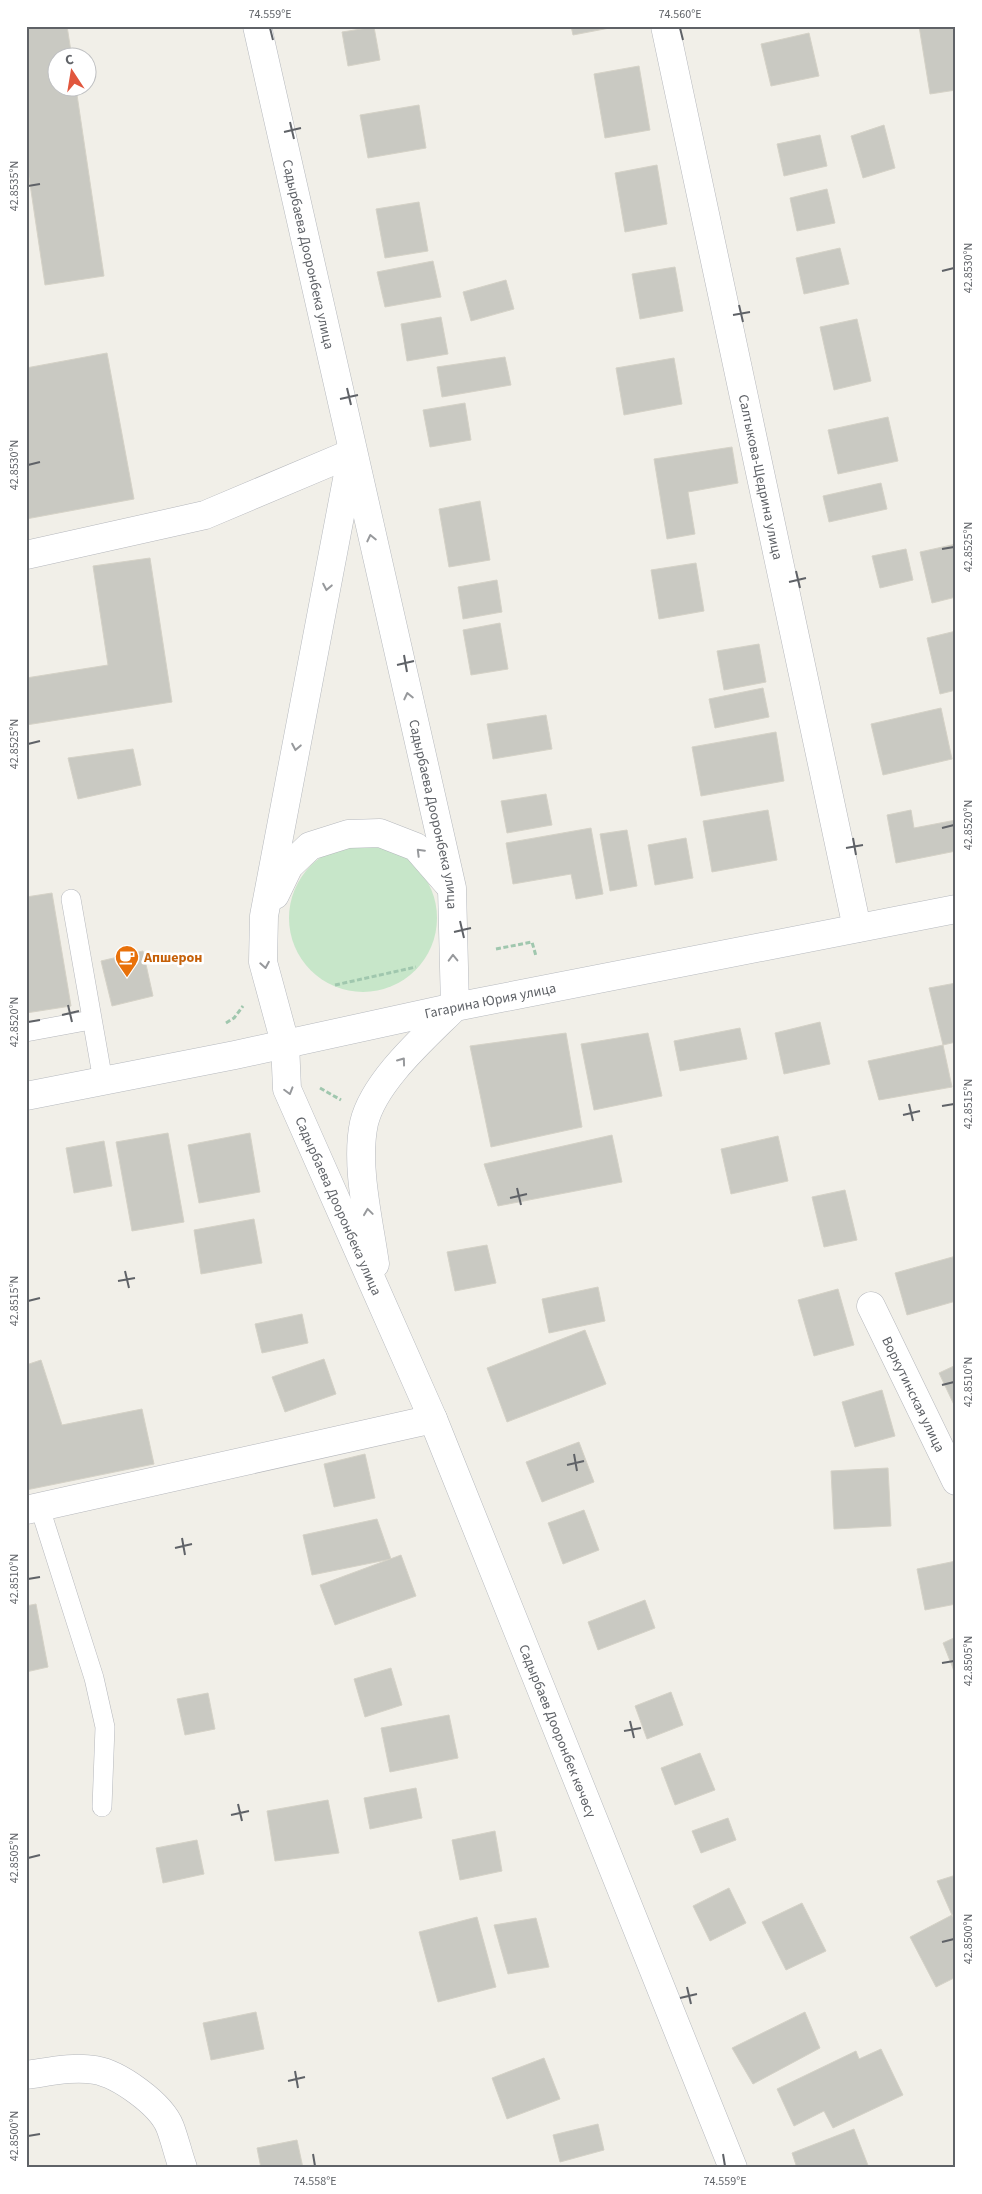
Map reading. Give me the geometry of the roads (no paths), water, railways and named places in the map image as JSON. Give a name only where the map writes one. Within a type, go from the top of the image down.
[{"type":"main road","name":"Садырбаева Дооронбека улица","points":[[257,26],[352,453],[452,888],[454,1007],[407,1054],[370,1105],[364,1124],[362,1166],[379,1295]]},
{"type":"main road","name":"Салтыкова-Щедрина улица","points":[[665,26],[857,928]]},
{"type":"main road","name":"Садырбаева Дооронбека улица","points":[[352,453],[264,916],[263,962],[285,1042],[287,1089],[379,1295]]},
{"type":"main road","points":[[26,555],[205,515],[352,453]]},
{"type":"main road","points":[[264,916],[289,866],[310,846],[348,834],[380,833],[416,847],[452,888]]},
{"type":"main road","name":"Гагарина Юрия улица","points":[[26,1096],[454,1007],[956,909]]},
{"type":"main road","name":"Садырбаев Дооронбек көчөсү","points":[[379,1295],[433,1419],[733,2168]]},
{"type":"main road","name":"Воркутинская улица","points":[[871,1306],[956,1481]]},
{"type":"main road","points":[[33,1509],[433,1419]]},
{"type":"main road","points":[[26,2075],[66,2070],[96,2070],[131,2087],[154,2102],[170,2126],[182,2168]]},
{"type":"lane","points":[[71,899],[103,1081]]},
{"type":"lane","points":[[26,1032],[91,1020]]},
{"type":"lane","points":[[33,1509],[94,1678],[105,1727],[102,1807]]},
{"type":"place","name":"Апшерон","points":[[127,978]]}]
